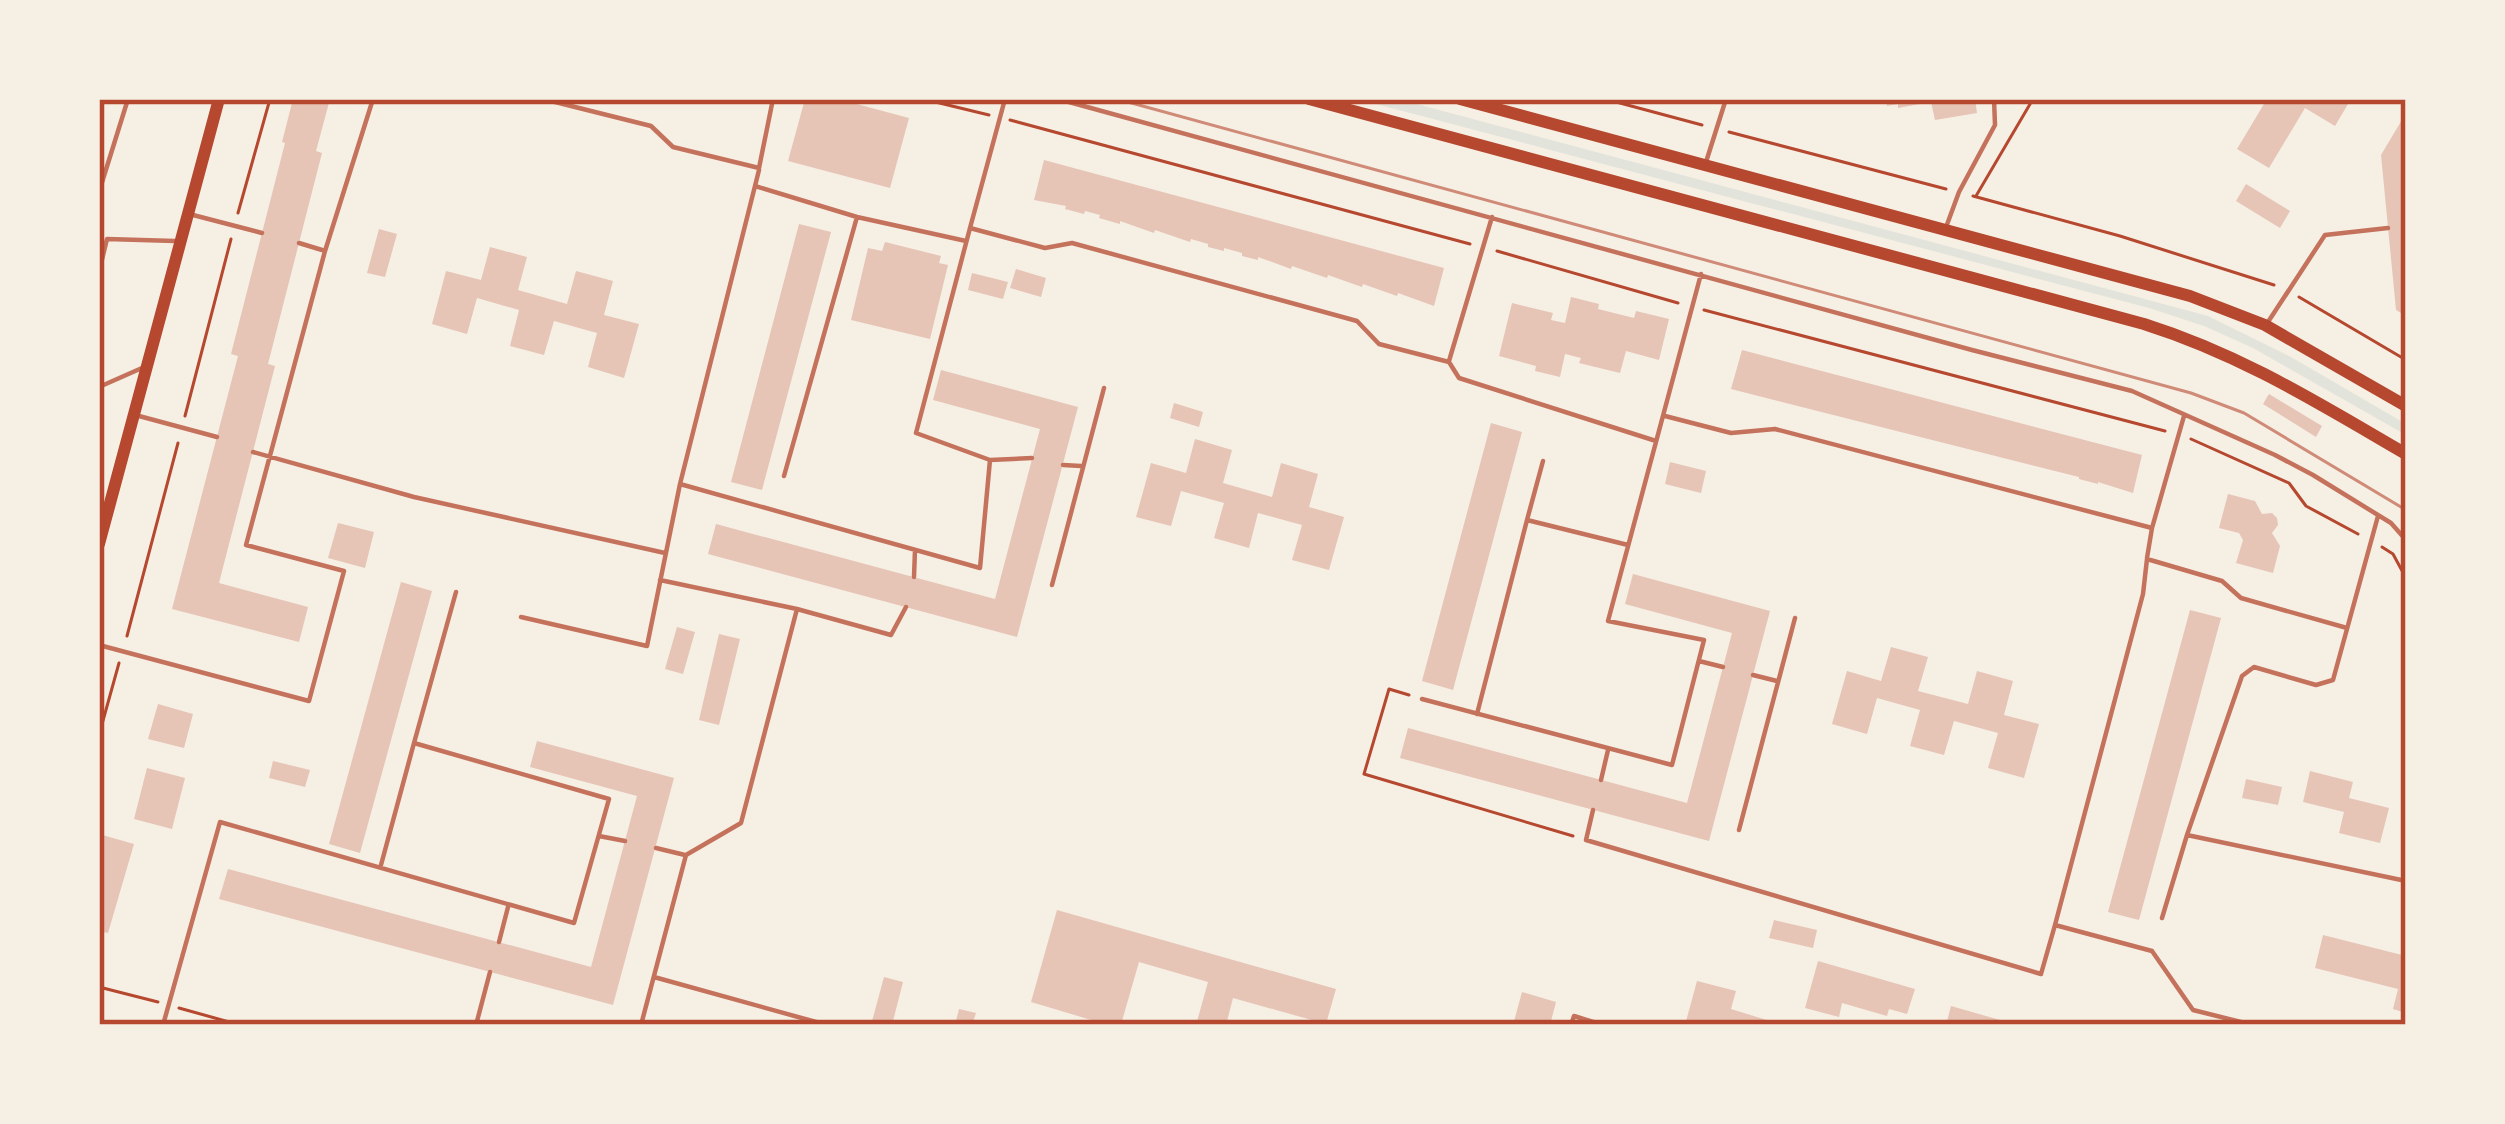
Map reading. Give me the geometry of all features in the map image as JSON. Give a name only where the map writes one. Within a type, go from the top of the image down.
[{"type":"main road","points":[[1309,99],[2178,335],[2277,379],[2406,454]]},
{"type":"main road","points":[[1460,99],[2202,299],[2265,326],[2406,406]]},
{"type":"main road","points":[[99,544],[215,100]]},
{"type":"lane","points":[[100,192],[128,99]]},
{"type":"lane","points":[[99,644],[309,701],[344,571],[246,544],[325,250],[373,99]]},
{"type":"lane","points":[[543,99],[651,125],[673,147],[759,169]]},
{"type":"lane","points":[[521,616],[647,646],[680,484],[773,99]]},
{"type":"lane","points":[[1004,99],[916,433],[990,460],[1032,458]]},
{"type":"lane","points":[[1058,99],[2132,391],[2275,455],[2378,516],[2406,540]]},
{"type":"lane","points":[[1706,164],[1726,99]]},
{"type":"lane","points":[[1945,230],[1959,192],[1995,125],[1994,99]]},
{"type":"lane","points":[[755,186],[857,217],[966,241]]},
{"type":"lane","points":[[188,214],[262,233]]},
{"type":"lane","points":[[784,476],[857,217]]},
{"type":"lane","points":[[1449,362],[1492,217]]},
{"type":"lane","points":[[970,228],[1045,248],[1072,243],[1358,321],[1379,344],[1449,362],[1460,377],[1656,441]]},
{"type":"lane","points":[[2265,326],[2325,235],[2388,228]]},
{"type":"lane","points":[[99,272],[106,238],[181,242]]},
{"type":"lane","points":[[299,244],[325,250]]},
{"type":"lane","points":[[1422,699],[1672,765],[1704,640],[1608,621],[1701,274]]},
{"type":"lane","points":[[99,387],[147,365]]},
{"type":"lane","points":[[1052,585],[1104,388]]},
{"type":"lane","points":[[134,414],[217,437]]},
{"type":"lane","points":[[1663,416],[1731,433],[1774,430],[2152,528]]},
{"type":"lane","points":[[1593,810],[1586,839],[2041,974],[2143,594],[2152,528],[2184,416]]},
{"type":"lane","points":[[253,452],[414,497],[665,553]]},
{"type":"lane","points":[[680,484],[980,568],[990,460]]},
{"type":"lane","points":[[1477,713],[1543,461]]},
{"type":"lane","points":[[1063,465],[1083,466]]},
{"type":"lane","points":[[2162,918],[2242,676],[2254,668],[2316,685],[2333,680],[2378,516]]},
{"type":"lane","points":[[1528,520],[1628,545]]},
{"type":"lane","points":[[914,577],[915,550]]},
{"type":"lane","points":[[2147,559],[2222,580],[2241,598],[2347,628]]},
{"type":"lane","points":[[659,580],[797,608],[891,635],[906,607]]},
{"type":"lane","points":[[380,868],[456,592]]},
{"type":"lane","points":[[656,848],[686,855],[741,823],[797,608]]},
{"type":"lane","points":[[1738,830],[1795,618]]},
{"type":"lane","points":[[1699,661],[1723,667]]},
{"type":"lane","points":[[1753,675],[1778,682]]},
{"type":"lane","points":[[163,1025],[220,822],[574,923],[609,799],[414,743]]},
{"type":"lane","points":[[1601,780],[1609,748]]},
{"type":"lane","points":[[2187,835],[2406,881]]},
{"type":"lane","points":[[599,836],[625,841]]},
{"type":"lane","points":[[640,1025],[686,855]]},
{"type":"lane","points":[[499,942],[509,904]]},
{"type":"lane","points":[[2055,925],[2152,951],[2193,1010],[2250,1025]]},
{"type":"lane","points":[[476,1025],[490,972]]},
{"type":"lane","points":[[654,977],[827,1025]]},
{"type":"lane","points":[[1571,1025],[1574,1016],[1603,1025]]},
{"type":"path","points":[[1606,99],[1976,196],[2265,280],[2406,360]]},
{"type":"path","points":[[1976,196],[2033,99]]},
{"type":"path","points":[[1422,699],[1389,689],[1364,774],[1586,839]]},
{"type":"shaded area","points":[[1357,99],[1398,99],[2208,316],[2291,357],[2406,424],[2406,435],[2253,348],[2149,308]]},
{"type":"building","points":[[293,99],[330,99],[316,151],[322,153],[268,364],[275,366],[219,583],[308,607],[299,642],[172,609],[238,356],[231,354]]},
{"type":"building","points":[[805,99],[838,99],[909,118],[890,188],[788,161]]},
{"type":"building","points":[[1886,99],[1975,99],[1977,113],[1935,120],[1931,102],[1898,108],[1898,104],[1887,106]]},
{"type":"building","points":[[2267,99],[2351,99],[2335,126],[2305,108],[2269,168],[2237,149]]},
{"type":"building","points":[[2406,113],[2406,316],[2396,310],[2381,155]]},
{"type":"building","points":[[1044,160],[1444,268],[1434,306],[1034,200]]},
{"type":"building","points":[[2246,184],[2290,211],[2280,228],[2236,201]]},
{"type":"building","points":[[799,224],[831,232],[762,490],[731,482]]},
{"type":"building","points":[[379,229],[397,234],[385,277],[367,273]]},
{"type":"building","points":[[885,242],[941,256],[939,263],[948,265],[930,339],[851,320],[868,248],[882,251]]},
{"type":"building","points":[[490,247],[527,257],[518,290],[567,304],[576,271],[613,281],[604,315],[639,324],[624,378],[588,367],[597,333],[554,321],[544,355],[510,346],[519,310],[477,298],[467,334],[432,324],[446,271],[481,280]]},
{"type":"building","points":[[1016,269],[1046,278],[1041,297],[1010,288]]},
{"type":"building","points":[[972,273],[1008,282],[1003,299],[968,290]]},
{"type":"building","points":[[1571,297],[1634,318],[1636,311],[1669,319],[1659,360],[1626,351],[1620,373],[1579,363],[1581,358],[1565,354],[1560,377],[1499,356],[1512,303],[1553,313],[1551,320],[1565,323]]},
{"type":"building","points":[[1742,350],[2142,455],[2133,493],[1731,389]]},
{"type":"building","points":[[941,370],[1078,407],[1017,637],[708,554],[716,524],[995,599],[1040,429],[933,400]]},
{"type":"building","points":[[2269,394],[2322,426],[2316,437],[2263,404]]},
{"type":"building","points":[[1174,403],[1203,412],[1199,427],[1170,418]]},
{"type":"building","points":[[1491,423],[1522,432],[1453,690],[1422,681]]},
{"type":"building","points":[[1195,439],[1232,450],[1223,483],[1272,497],[1281,463],[1318,474],[1309,507],[1344,517],[1329,570],[1292,560],[1302,525],[1258,513],[1249,548],[1214,538],[1224,503],[1181,491],[1171,526],[1136,517],[1151,463],[1186,473]]},
{"type":"building","points":[[1670,462],[1706,471],[1701,493],[1665,484]]},
{"type":"building","points":[[2228,494],[2255,501],[2262,514],[2277,518],[2272,533],[2280,546],[2273,573],[2236,563],[2243,540],[2239,533],[2219,528]]},
{"type":"building","points":[[338,523],[374,532],[365,568],[328,558]]},
{"type":"building","points":[[1633,574],[1770,611],[1709,841],[1400,758],[1408,728],[1687,803],[1732,633],[1625,604]]},
{"type":"building","points":[[401,582],[432,591],[360,853],[329,844]]},
{"type":"building","points":[[2190,610],[2221,618],[2139,920],[2108,912]]},
{"type":"building","points":[[677,627],[695,632],[683,674],[665,669]]},
{"type":"building","points":[[719,634],[740,639],[719,725],[699,720]]},
{"type":"building","points":[[1891,647],[1928,657],[1918,691],[1968,704],[1977,671],[2013,681],[2004,715],[2039,724],[2024,778],[1988,768],[1998,733],[1954,721],[1944,755],[1910,746],[1920,710],[1877,698],[1867,734],[1832,724],[1847,671],[1881,681]]},
{"type":"building","points":[[158,704],[193,714],[184,748],[148,739]]},
{"type":"building","points":[[537,741],[674,778],[613,1005],[219,899],[228,869],[591,967],[637,796],[530,767]]},
{"type":"building","points":[[273,761],[310,770],[305,787],[269,778]]},
{"type":"building","points":[[147,768],[185,778],[172,829],[134,819]]},
{"type":"building","points":[[2310,771],[2353,782],[2349,798],[2389,808],[2380,843],[2339,833],[2344,812],[2303,802]]},
{"type":"building","points":[[2246,779],[2282,787],[2278,805],[2242,798]]},
{"type":"building","points":[[99,834],[134,844],[108,933],[99,931]]},
{"type":"building","points":[[1057,910],[1336,989],[1326,1024],[1233,998],[1226,1025],[1196,1025],[1208,982],[1139,962],[1122,1021],[1133,1025],[1108,1025],[1031,1002]]},
{"type":"building","points":[[1774,920],[1817,930],[1813,948],[1769,938]]},
{"type":"building","points":[[2323,935],[2406,956],[2406,1013],[2393,1009],[2398,989],[2315,968]]},
{"type":"building","points":[[1818,961],[1915,989],[1907,1014],[1889,1009],[1887,1016],[1842,1003],[1839,1017],[1805,1008]]},
{"type":"building","points":[[884,977],[903,982],[892,1025],[871,1025]]},
{"type":"building","points":[[1697,981],[1736,991],[1731,1009],[1783,1025],[1685,1025]]},
{"type":"building","points":[[1522,992],[1556,1002],[1550,1025],[1513,1025]]},
{"type":"building","points":[[1951,1006],[2014,1024],[2014,1025],[1946,1025]]},
{"type":"building","points":[[959,1009],[976,1013],[972,1025],[955,1025]]},
{"type":"tram line","points":[[1117,99],[2191,393],[2244,413],[2406,510]]}]
